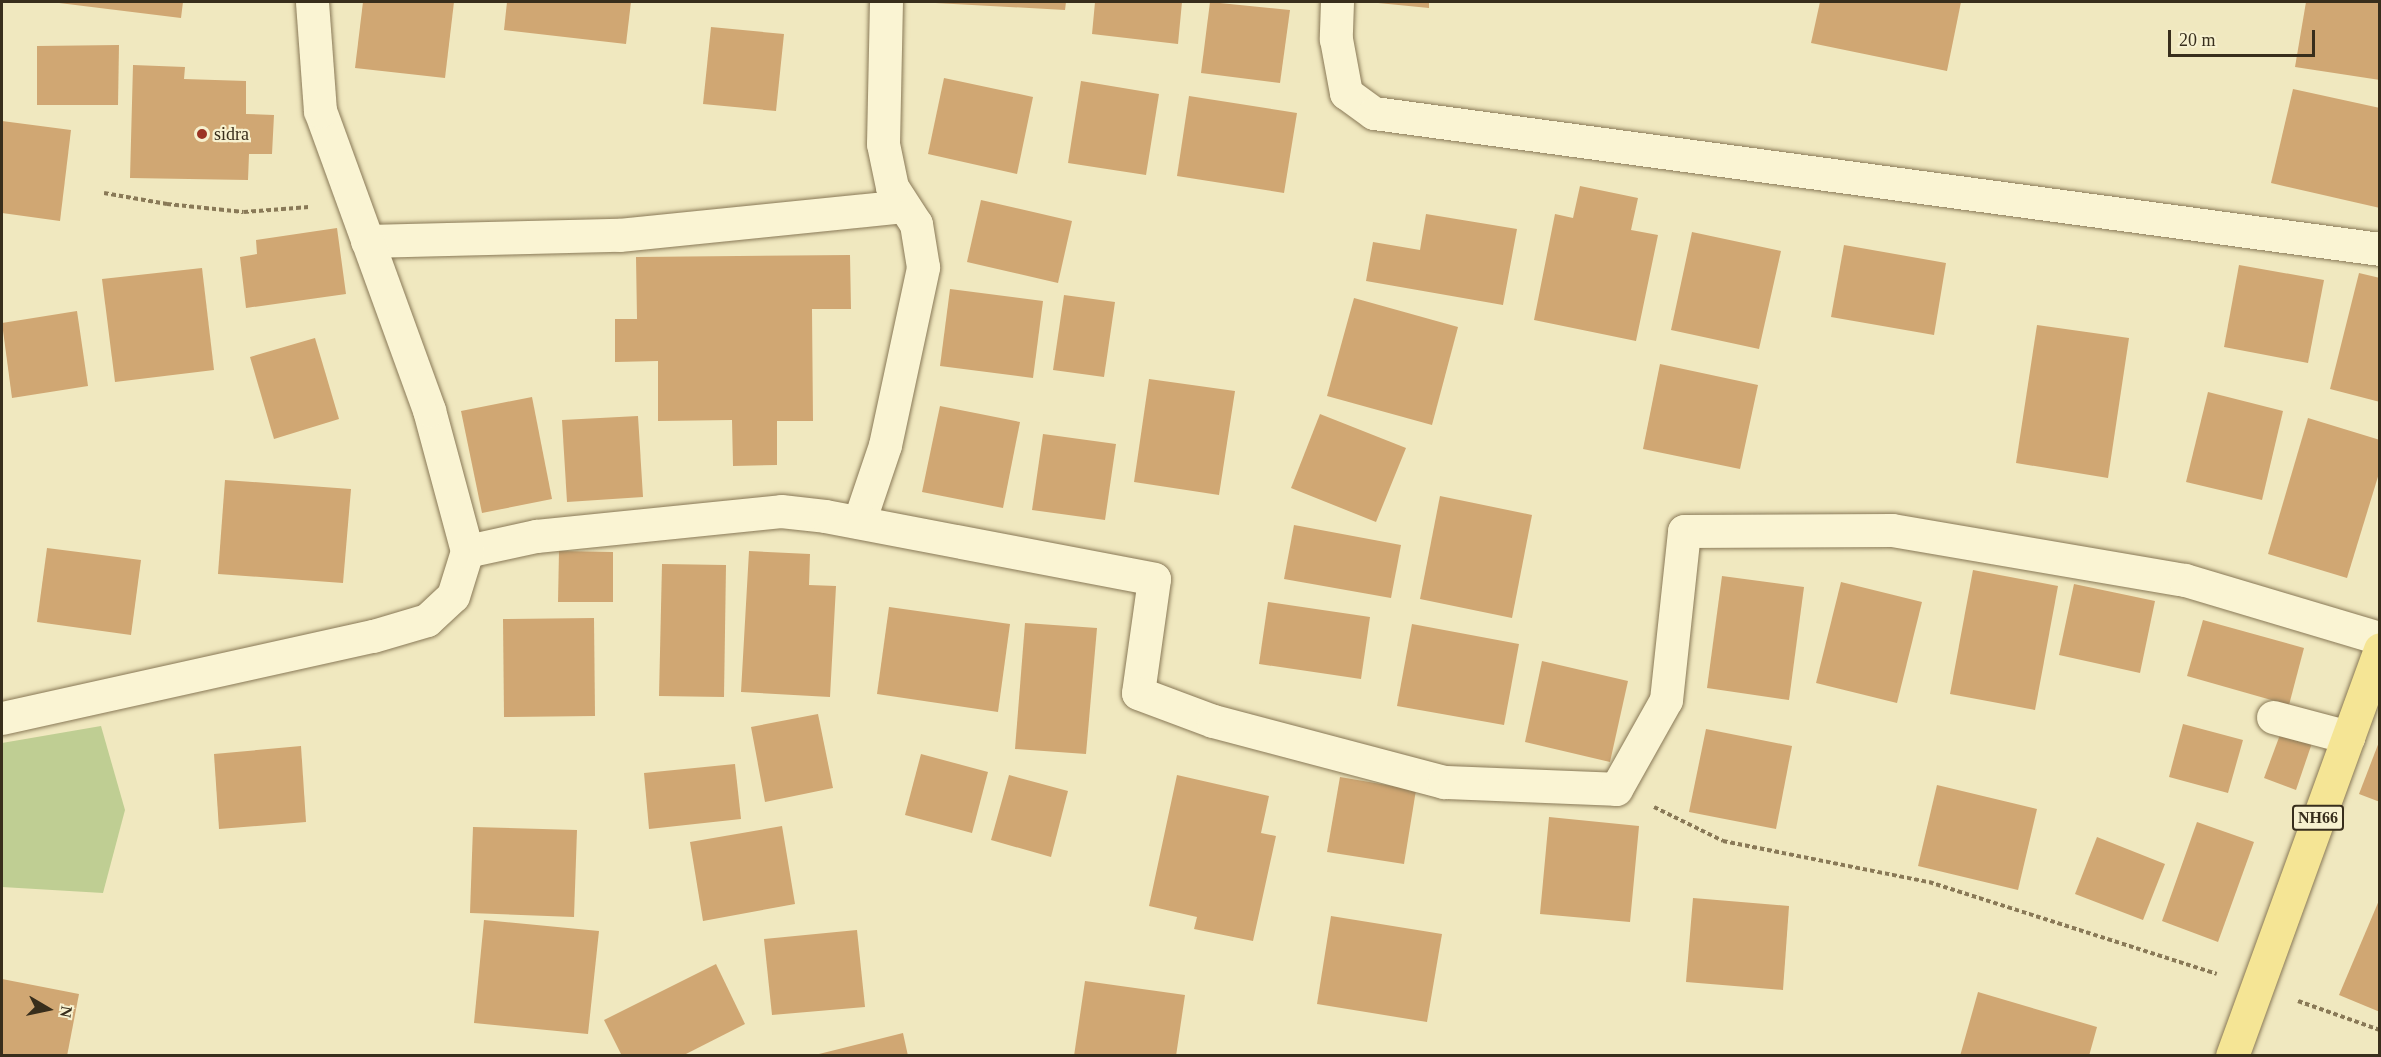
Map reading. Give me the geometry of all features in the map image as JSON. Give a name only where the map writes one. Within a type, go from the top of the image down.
[{"type":"main road","name":"NH66","points":[[2257,986],[2379,649]]},
{"type":"main road","points":[[2232,1056],[2257,986]]},
{"type":"street","points":[[2,718],[373,636],[427,620],[453,596],[467,551],[429,410],[320,111],[312,2]]},
{"type":"street","points":[[859,522],[885,445],[923,267],[916,224],[891,187],[883,144],[886,2]]},
{"type":"street","points":[[1337,2],[1336,39],[1346,93],[1374,113],[2379,249]]},
{"type":"street","points":[[367,241],[619,235],[904,206]]},
{"type":"street","points":[[467,551],[536,536],[744,513],[781,512],[859,522],[1154,579],[1138,693],[1212,721],[1444,782],[1616,789],[1666,700],[1684,531],[1892,530],[2185,580],[2379,638]]},
{"type":"street","points":[[2273,717],[2348,737]]},
{"type":"path","points":[[104,193],[167,204],[244,212],[355,203]]},
{"type":"path","points":[[1616,789],[1723,841],[1929,882],[2257,986],[2379,1030]]},
{"type":"green space","points":[[101,726],[125,810],[103,893],[2,887],[2,743]]},
{"type":"building","points":[[51,2],[183,2],[181,18]]},
{"type":"building","points":[[363,2],[454,2],[445,78],[355,68]]},
{"type":"building","points":[[507,2],[631,2],[626,44],[504,30]]},
{"type":"building","points":[[917,2],[1066,2],[1065,10]]},
{"type":"building","points":[[1095,2],[1182,2],[1178,44],[1092,34]]},
{"type":"building","points":[[1210,2],[1290,10],[1280,83],[1201,73]]},
{"type":"building","points":[[1368,2],[1429,2],[1429,8]]},
{"type":"building","points":[[1820,2],[1961,2],[1947,71],[1811,43]]},
{"type":"building","points":[[2306,2],[2380,2],[2380,80],[2295,67]]},
{"type":"building","points":[[711,27],[784,34],[776,111],[703,104]]},
{"type":"building","points":[[119,45],[118,105],[37,105],[37,46]]},
{"type":"building","name":"sidra","points":[[133,65],[185,67],[184,79],[246,81],[246,114],[274,115],[272,154],[249,154],[248,180],[130,178]]},
{"type":"building","points":[[944,78],[1033,97],[1017,174],[928,154]]},
{"type":"building","points":[[1081,81],[1159,94],[1146,175],[1068,163]]},
{"type":"building","points":[[2293,89],[2380,108],[2380,208],[2271,183]]},
{"type":"building","points":[[1189,96],[1297,113],[1284,193],[1177,176]]},
{"type":"building","points":[[2,121],[71,130],[60,221],[2,213]]},
{"type":"building","points":[[1580,186],[1638,198],[1631,230],[1658,235],[1636,341],[1534,320],[1555,214],[1573,218]]},
{"type":"building","points":[[981,200],[1072,221],[1058,283],[967,262]]},
{"type":"building","points":[[1426,214],[1517,229],[1503,305],[1366,281],[1373,242],[1420,250]]},
{"type":"building","points":[[337,228],[346,294],[246,308],[240,257],[257,254],[256,240]]},
{"type":"building","points":[[1692,232],[1781,251],[1759,349],[1671,330]]},
{"type":"building","points":[[1844,245],[1946,263],[1934,335],[1831,317]]},
{"type":"building","points":[[850,255],[851,309],[812,309],[813,421],[777,421],[777,465],[733,466],[732,420],[658,421],[658,361],[615,362],[615,319],[637,319],[636,257]]},
{"type":"building","points":[[2239,265],[2324,280],[2308,363],[2224,347]]},
{"type":"building","points":[[202,268],[214,370],[115,382],[102,279]]},
{"type":"building","points":[[2359,273],[2380,278],[2380,402],[2330,389]]},
{"type":"building","points":[[950,289],[1043,301],[1033,378],[940,366]]},
{"type":"building","points":[[1064,295],[1115,302],[1104,377],[1053,370]]},
{"type":"building","points":[[1354,298],[1458,327],[1432,425],[1327,396]]},
{"type":"building","points":[[77,311],[88,386],[12,398],[2,323]]},
{"type":"building","points":[[2037,325],[2129,338],[2108,478],[2016,463]]},
{"type":"building","points":[[315,338],[339,419],[274,439],[250,357]]},
{"type":"building","points":[[1660,364],[1758,385],[1740,469],[1643,449]]},
{"type":"building","points":[[1149,379],[1235,391],[1219,495],[1134,482]]},
{"type":"building","points":[[2208,392],[2283,411],[2262,500],[2186,482]]},
{"type":"building","points":[[532,397],[552,499],[482,513],[461,411]]},
{"type":"building","points":[[940,406],[1020,422],[1003,508],[922,492]]},
{"type":"building","points":[[1320,414],[1406,448],[1376,522],[1291,488]]},
{"type":"building","points":[[638,416],[643,497],[567,502],[562,420]]},
{"type":"building","points":[[2308,418],[2380,440],[2380,470],[2347,578],[2268,554]]},
{"type":"building","points":[[1043,434],[1116,444],[1105,520],[1032,510]]},
{"type":"building","points":[[225,480],[351,489],[343,583],[218,574]]},
{"type":"building","points":[[1440,496],[1532,515],[1512,618],[1420,599]]},
{"type":"building","points":[[1294,525],[1401,545],[1391,598],[1284,579]]},
{"type":"building","points":[[47,548],[141,560],[131,635],[37,622]]},
{"type":"building","points":[[559,551],[613,552],[613,602],[558,602]]},
{"type":"building","points":[[749,551],[810,554],[809,585],[836,586],[830,697],[741,692]]},
{"type":"building","points":[[662,564],[726,565],[724,697],[659,696]]},
{"type":"building","points":[[1973,570],[2058,586],[2035,710],[1950,694]]},
{"type":"building","points":[[1722,576],[1804,587],[1789,700],[1707,688]]},
{"type":"building","points":[[1841,582],[1922,602],[1897,703],[1816,683]]},
{"type":"building","points":[[2074,584],[2155,601],[2140,673],[2059,655]]},
{"type":"building","points":[[1268,602],[1370,617],[1361,679],[1259,664]]},
{"type":"building","points":[[889,607],[1010,624],[998,712],[877,694]]},
{"type":"building","points":[[594,618],[595,716],[504,717],[503,619]]},
{"type":"building","points":[[2203,620],[2304,648],[2289,705],[2187,676]]},
{"type":"building","points":[[1025,623],[1097,628],[1086,754],[1015,749]]},
{"type":"building","points":[[1412,624],[1519,644],[1504,725],[1397,706]]},
{"type":"building","points":[[1542,661],[1628,681],[1610,762],[1525,742]]},
{"type":"building","points":[[818,714],[833,788],[765,802],[751,727]]},
{"type":"building","points":[[2183,724],[2243,740],[2228,793],[2169,777]]},
{"type":"building","points":[[1706,729],[1792,746],[1776,829],[1689,812]]},
{"type":"building","points":[[2281,732],[2312,743],[2296,790],[2264,778]]},
{"type":"building","points":[[2380,742],[2380,802],[2359,794]]},
{"type":"building","points":[[301,746],[306,822],[219,829],[214,754]]},
{"type":"building","points":[[921,754],[988,772],[972,833],[905,815]]},
{"type":"building","points":[[735,764],[741,819],[649,829],[644,773]]},
{"type":"building","points":[[1009,775],[1068,791],[1051,857],[991,840]]},
{"type":"building","points":[[1177,775],[1269,796],[1261,833],[1276,836],[1253,941],[1194,929],[1197,917],[1149,906]]},
{"type":"building","points":[[1340,777],[1416,790],[1404,864],[1327,852]]},
{"type":"building","points":[[1937,785],[2037,809],[2018,890],[1918,866]]},
{"type":"building","points":[[1549,817],[1639,826],[1630,922],[1540,914]]},
{"type":"building","points":[[2197,822],[2254,842],[2218,942],[2162,921]]},
{"type":"building","points":[[782,826],[795,904],[703,921],[690,842]]},
{"type":"building","points":[[473,827],[577,830],[574,917],[470,913]]},
{"type":"building","points":[[2097,837],[2165,864],[2143,920],[2075,894]]},
{"type":"building","points":[[1693,898],[1789,906],[1783,990],[1686,982]]},
{"type":"building","points":[[2380,898],[2380,1012],[2339,995]]},
{"type":"building","points":[[1331,916],[1442,934],[1427,1022],[1317,1004]]},
{"type":"building","points":[[484,920],[599,931],[588,1034],[474,1023]]},
{"type":"building","points":[[857,930],[865,1007],[772,1015],[764,939]]},
{"type":"building","points":[[716,964],[745,1024],[682,1056],[622,1056],[604,1020]]},
{"type":"building","points":[[2,979],[79,994],[67,1056],[2,1056]]},
{"type":"building","points":[[1085,981],[1185,995],[1176,1056],[1074,1056]]},
{"type":"building","points":[[1978,992],[2097,1027],[2089,1056],[1960,1056]]},
{"type":"building","points":[[903,1033],[908,1056],[815,1056],[815,1055]]},
{"type":"place","name":"sidra","points":[[202,134]]}]
